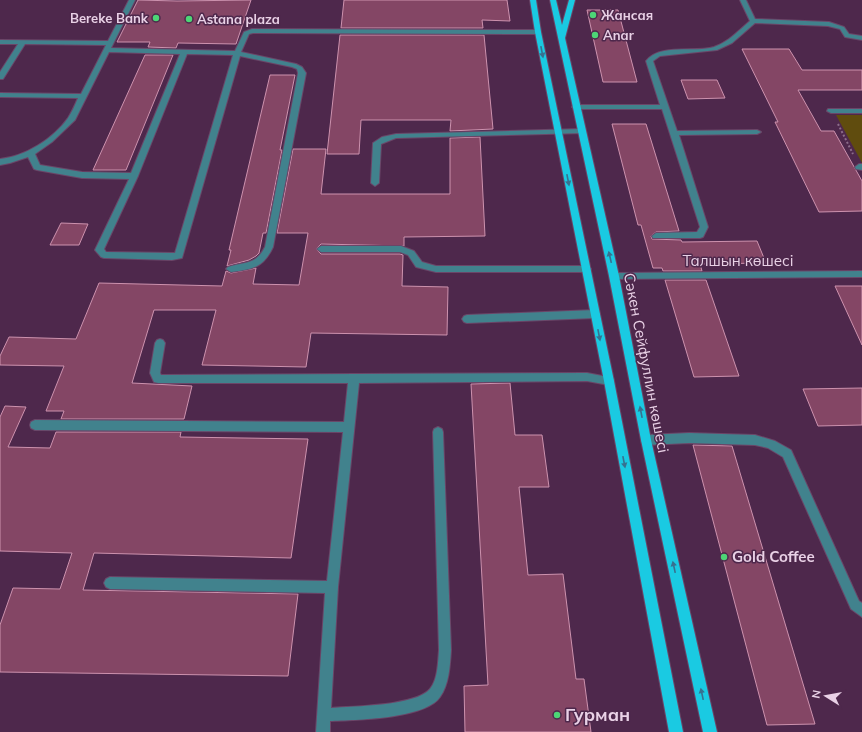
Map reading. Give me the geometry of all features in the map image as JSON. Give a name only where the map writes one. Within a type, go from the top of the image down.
[{"type":"main road","points":[[533,0],[538,32],[609,381],[676,732]]},
{"type":"main road","name":"Сәкен Сейфуллин көшесі","points":[[553,0],[561,42],[614,276],[646,440],[710,732]]},
{"type":"main road","points":[[561,42],[572,0]]},
{"type":"street","points":[[0,162],[31,154],[62,131],[72,118],[84,96],[132,0]]},
{"type":"street","points":[[743,0],[753,21]]},
{"type":"street","points":[[656,236],[700,235],[704,227],[649,61],[652,57],[659,54],[715,49],[730,42],[753,21],[829,24],[842,28],[847,36],[862,38]]},
{"type":"street","points":[[184,52],[134,176],[99,250],[104,255],[172,258],[179,256],[237,53],[246,33],[252,31],[538,32]]},
{"type":"street","points":[[0,42],[111,43]]},
{"type":"street","points":[[0,77],[23,42]]},
{"type":"street","points":[[108,50],[237,53],[294,64],[300,68],[302,73],[269,247],[264,258],[252,266],[231,269]]},
{"type":"street","points":[[0,95],[84,96]]},
{"type":"street","points":[[576,107],[664,107]]},
{"type":"street","points":[[831,111],[862,111]]},
{"type":"street","points":[[375,183],[377,143],[396,136],[581,131]]},
{"type":"street","points":[[674,133],[757,132]]},
{"type":"street","points":[[31,154],[37,167],[82,175],[134,176]]},
{"type":"street","points":[[321,248],[401,249],[411,253],[419,265],[436,269],[586,269]]},
{"type":"street","name":"Талшын көшесі","points":[[614,276],[862,274]]},
{"type":"street","points":[[467,319],[595,314]]},
{"type":"street","points":[[160,343],[155,373],[158,378],[170,380],[587,377],[609,381]]},
{"type":"street","points":[[323,732],[332,587],[354,379]]},
{"type":"street","points":[[35,425],[350,427]]},
{"type":"street","points":[[324,715],[394,709],[420,704],[433,695],[443,676],[445,650],[438,432]]},
{"type":"street","points":[[646,440],[689,438],[755,440],[771,444],[787,454],[856,605],[862,611]]},
{"type":"street","points":[[110,583],[332,587]]},
{"type":"path","points":[[831,111],[861,167]]},
{"type":"shaded area","points":[[836,115],[862,115],[862,163]]},
{"type":"building","name":"Astana plaza","points":[[138,0],[251,0],[236,44],[178,43],[176,48],[148,47],[150,42],[117,42]]},
{"type":"building","points":[[344,0],[507,0],[510,21],[482,20],[483,28],[341,28]]},
{"type":"building","points":[[587,10],[618,10],[637,82],[603,82]]},
{"type":"building","points":[[340,35],[484,35],[493,129],[450,131],[451,120],[361,120],[359,154],[327,154]]},
{"type":"building","points":[[742,49],[789,49],[802,70],[862,70],[862,90],[798,90],[821,131],[834,131],[862,181],[862,211],[819,212],[775,122],[778,122]]},
{"type":"building","points":[[145,55],[173,55],[126,170],[93,170]]},
{"type":"building","points":[[270,75],[295,75],[280,150],[282,150],[266,233],[263,233],[259,253],[256,256],[249,260],[227,266],[231,250],[229,250]]},
{"type":"building","points":[[681,80],[717,80],[725,98],[688,99]]},
{"type":"building","points":[[612,124],[646,124],[679,231],[656,232],[651,236],[652,239],[681,240],[682,242],[757,241],[766,263],[700,264],[702,271],[663,271],[662,268],[653,268],[641,225],[638,225]]},
{"type":"building","points":[[480,137],[485,236],[404,237],[404,246],[321,244],[316,249],[321,254],[403,255],[402,286],[448,287],[447,335],[311,333],[306,367],[202,365],[216,310],[154,310],[132,383],[192,386],[184,419],[61,419],[64,411],[46,411],[64,366],[0,365],[0,356],[9,337],[76,339],[99,283],[222,286],[226,271],[231,273],[256,268],[253,284],[299,285],[308,233],[277,233],[293,149],[326,149],[321,194],[450,194],[450,138]]},
{"type":"building","points":[[61,223],[88,224],[79,245],[50,245]]},
{"type":"building","points":[[665,280],[706,280],[739,376],[694,377]]},
{"type":"building","points":[[835,286],[862,286],[862,345]]},
{"type":"building","points":[[510,383],[515,435],[542,435],[549,487],[519,487],[528,575],[563,574],[576,679],[584,679],[591,732],[465,732],[464,686],[488,685],[471,384]]},
{"type":"building","points":[[862,388],[862,425],[818,426],[803,389]]},
{"type":"building","points":[[5,406],[26,407],[8,447],[50,448],[56,432],[181,432],[180,437],[308,439],[291,558],[94,553],[83,590],[298,594],[288,676],[0,672],[0,625],[13,588],[60,589],[72,553],[0,551],[0,417]]},
{"type":"building","points":[[693,445],[732,446],[815,724],[767,725]]},
{"type":"place","name":"Жансая","points":[[593,15]]},
{"type":"place","name":"Bereke Bank","points":[[156,18]]},
{"type":"place","name":"Astana plaza","points":[[189,19]]},
{"type":"place","name":"Anar","points":[[595,35]]},
{"type":"place","name":"Gold Coffee","points":[[724,557]]},
{"type":"place","name":"Гурман","points":[[557,715]]}]
